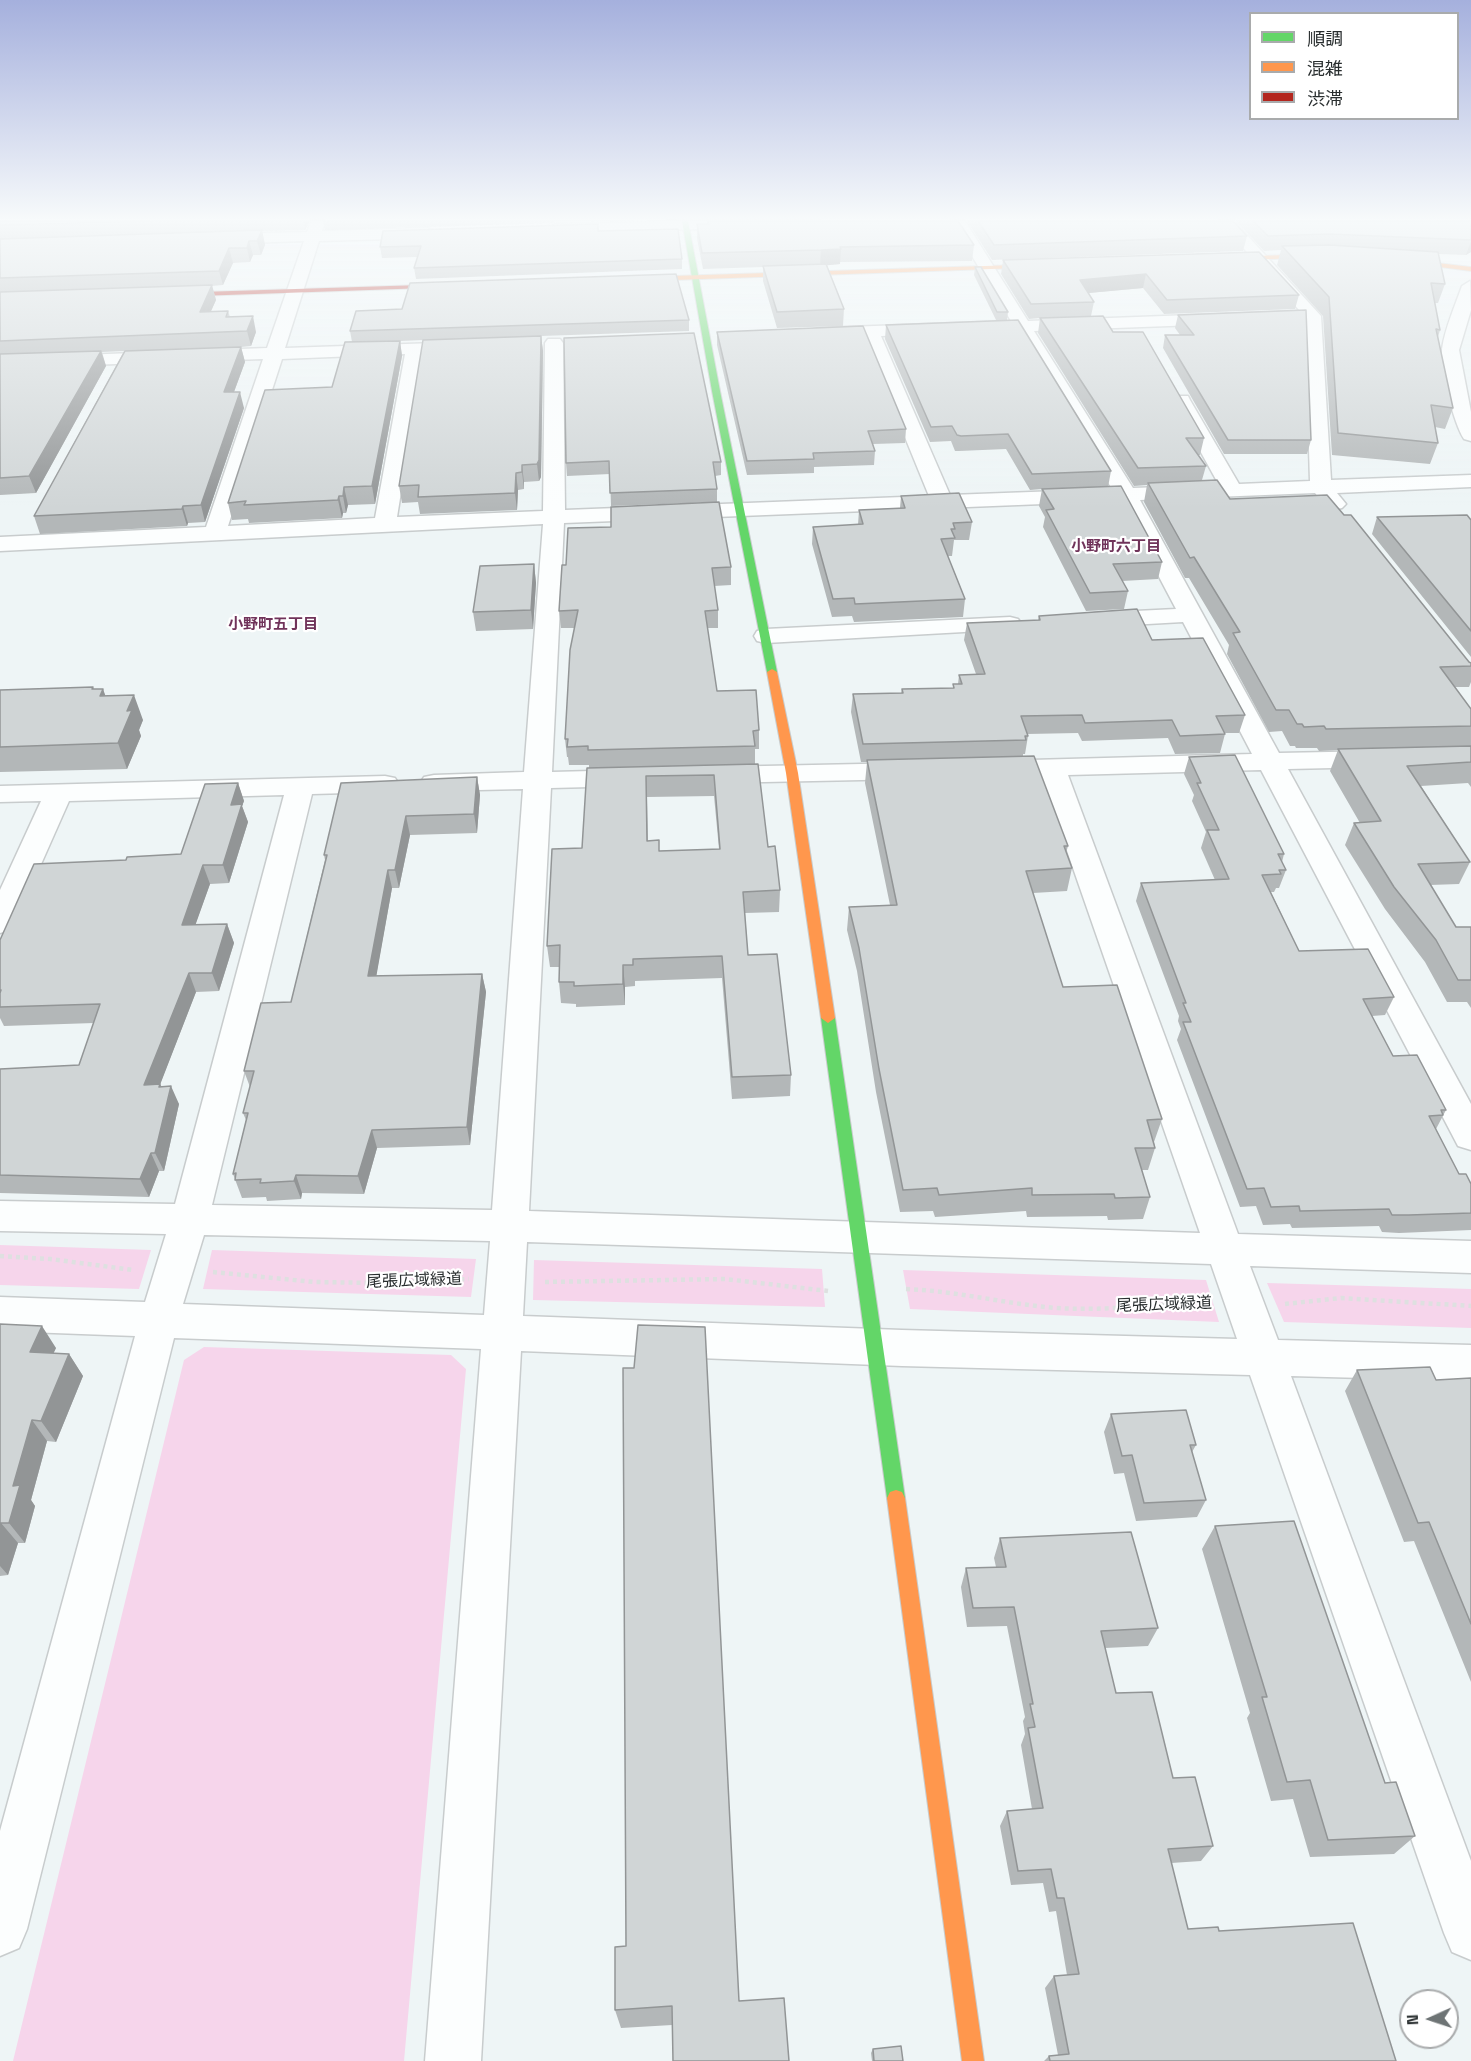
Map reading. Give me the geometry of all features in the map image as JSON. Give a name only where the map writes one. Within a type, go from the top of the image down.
[{"type":"street","points":[[215,533],[286,317]]},
{"type":"street","points":[[697,317],[698,338],[741,509],[792,773],[876,1347],[973,2061]]},
{"type":"street","points":[[1018,317],[1125,494],[1471,1136]]},
{"type":"street","points":[[799,334],[1278,317]]},
{"type":"street","points":[[1313,317],[1321,487],[1350,523]]},
{"type":"street","points":[[1459,317],[1450,350],[1460,408],[1471,435]]},
{"type":"street","points":[[1137,322],[1148,342]]},
{"type":"street","points":[[871,332],[942,501]]},
{"type":"street","points":[[698,338],[728,337]]},
{"type":"street","points":[[453,2061],[506,1282],[554,517],[558,343]]},
{"type":"street","points":[[0,363],[484,346]]},
{"type":"street","points":[[1450,350],[1471,348]]},
{"type":"street","points":[[385,524],[415,349]]},
{"type":"street","points":[[111,379],[122,358]]},
{"type":"street","points":[[1171,381],[1232,490]]},
{"type":"street","points":[[10,544],[385,524],[1471,481]]},
{"type":"street","points":[[10,544],[32,523]]},
{"type":"street","points":[[1073,621],[1190,615]]},
{"type":"street","points":[[766,636],[1037,622]]},
{"type":"street","points":[[969,770],[1401,759]]},
{"type":"street","points":[[1052,768],[1471,1933]]},
{"type":"street","points":[[688,776],[934,771]]},
{"type":"street","points":[[0,794],[653,777]]},
{"type":"street","points":[[0,1929],[159,1319],[190,1219],[300,786]]},
{"type":"street","points":[[0,923],[59,792]]},
{"type":"street","points":[[0,1216],[509,1226],[1471,1257]]},
{"type":"street","points":[[0,1314],[876,1347],[1471,1363]]},
{"type":"path","name":"尾張広域緑道","points":[[0,1256],[50,1259],[128,1270],[216,1272],[314,1282],[376,1283],[465,1279],[506,1282],[725,1279],[829,1292]]},
{"type":"path","name":"尾張広域緑道","points":[[893,1289],[951,1293],[1039,1306],[1126,1307],[1209,1300],[1244,1306],[1282,1305],[1341,1298],[1471,1306]]},
{"type":"shaded area","points":[[0,1245],[151,1250],[139,1289],[0,1285]]},
{"type":"shaded area","points":[[212,1250],[476,1259],[471,1297],[203,1289]]},
{"type":"shaded area","points":[[534,1260],[822,1269],[825,1307],[533,1300]]},
{"type":"shaded area","points":[[903,1270],[1206,1280],[1219,1322],[910,1309]]},
{"type":"shaded area","points":[[1267,1283],[1471,1289],[1471,1328],[1284,1322]]},
{"type":"shaded area","points":[[204,1347],[451,1355],[466,1369],[404,2061],[13,2061],[184,1360]]},
{"type":"building","points":[[0,317],[253,317],[247,331],[0,341]]},
{"type":"building","points":[[354,317],[688,317],[689,320],[350,331]]},
{"type":"building","points":[[1104,317],[1113,332],[1143,332],[1204,438],[1186,438],[1206,466],[1138,468],[1040,318]]},
{"type":"building","points":[[1180,317],[1306,317],[1311,440],[1228,440],[1165,335],[1194,335]]},
{"type":"building","points":[[1330,317],[1438,317],[1440,330],[1436,329],[1453,408],[1431,405],[1438,443],[1338,433]]},
{"type":"building","points":[[1018,320],[1111,471],[1032,474],[1008,434],[961,436],[957,435],[952,426],[931,427],[886,325]]},
{"type":"building","points":[[863,326],[906,429],[868,431],[875,451],[813,453],[814,459],[747,461],[717,332]]},
{"type":"building","points":[[694,333],[721,462],[713,462],[717,489],[610,493],[609,461],[566,463],[564,338]]},
{"type":"building","points":[[541,336],[539,460],[537,464],[522,465],[522,472],[516,473],[515,493],[418,497],[419,485],[399,486],[423,340]]},
{"type":"building","points":[[400,341],[372,486],[344,487],[343,496],[339,496],[338,500],[244,505],[246,501],[228,503],[265,390],[332,387],[345,342]]},
{"type":"building","points":[[241,347],[224,392],[240,392],[201,505],[183,506],[182,509],[34,516],[125,351]]},
{"type":"building","points":[[101,351],[29,476],[0,478],[0,354]]},
{"type":"building","points":[[1217,480],[1230,499],[1327,495],[1344,515],[1351,515],[1471,663],[1471,666],[1440,667],[1471,709],[1471,726],[1326,729],[1324,726],[1304,727],[1302,724],[1297,724],[1289,710],[1276,710],[1233,633],[1240,632],[1194,557],[1190,558],[1148,483]]},
{"type":"building","points":[[1121,486],[1162,562],[1113,564],[1128,591],[1090,593],[1046,510],[1054,509],[1042,489]]},
{"type":"building","points":[[959,493],[972,522],[953,523],[955,529],[951,529],[955,538],[941,539],[965,599],[855,604],[854,598],[833,599],[813,527],[863,524],[859,510],[905,508],[901,496]]},
{"type":"building","points":[[719,502],[731,567],[712,568],[718,610],[705,611],[717,691],[756,690],[759,730],[753,731],[755,746],[588,750],[588,746],[567,747],[568,739],[565,739],[570,650],[578,610],[559,611],[562,565],[566,565],[568,528],[611,527],[611,507]]},
{"type":"building","points":[[1467,515],[1471,520],[1471,631],[1377,517]]},
{"type":"building","points":[[534,564],[531,610],[473,612],[480,566]]},
{"type":"building","points":[[1137,609],[1152,640],[1203,638],[1245,715],[1216,716],[1225,734],[1180,736],[1172,720],[1085,723],[1082,715],[1021,716],[1028,736],[1025,736],[1026,740],[863,744],[853,694],[903,693],[902,689],[954,688],[953,684],[962,684],[959,675],[985,674],[967,623],[1040,620],[1039,616]]},
{"type":"building","points":[[93,687],[92,689],[103,689],[100,696],[134,695],[127,711],[132,710],[118,743],[0,747],[0,690]]},
{"type":"building","points":[[1471,746],[1471,762],[1407,766],[1470,862],[1418,864],[1456,927],[1471,927],[1471,980],[1458,980],[1436,940],[1394,887],[1354,823],[1381,821],[1338,749]]},
{"type":"building","points":[[1235,755],[1284,854],[1278,854],[1286,870],[1279,870],[1281,874],[1262,875],[1299,951],[1368,949],[1394,997],[1363,999],[1393,1056],[1417,1055],[1446,1110],[1441,1110],[1443,1115],[1429,1116],[1459,1174],[1466,1174],[1471,1184],[1471,1213],[1392,1215],[1389,1209],[1300,1211],[1299,1206],[1271,1207],[1264,1188],[1247,1189],[1183,1022],[1191,1022],[1183,1003],[1186,1003],[1141,883],[1229,879],[1207,830],[1219,830],[1197,783],[1201,783],[1189,757]]},
{"type":"building","points":[[1034,756],[1068,846],[1064,846],[1072,868],[1026,871],[1063,987],[1117,985],[1162,1119],[1147,1120],[1155,1148],[1135,1148],[1150,1197],[1115,1198],[1114,1194],[1032,1195],[1032,1188],[939,1195],[937,1188],[903,1190],[879,1069],[859,948],[849,907],[897,905],[867,760]]},
{"type":"building","points":[[758,764],[768,847],[775,846],[780,890],[743,892],[748,955],[777,954],[791,1075],[732,1077],[722,956],[633,959],[633,965],[623,965],[623,984],[574,986],[574,982],[559,982],[560,945],[547,946],[552,849],[582,848],[587,768]],"holes":[[[714,775],[720,849],[659,851],[659,840],[647,841],[646,776]]]},
{"type":"building","points":[[477,777],[474,814],[406,816],[395,870],[388,870],[368,976],[482,974],[467,1127],[372,1130],[358,1176],[296,1175],[294,1181],[260,1183],[261,1179],[235,1180],[236,1173],[233,1174],[248,1113],[243,1113],[254,1071],[244,1071],[261,1003],[291,1002],[327,855],[324,855],[341,783]]},
{"type":"building","points":[[238,783],[231,805],[242,804],[223,865],[203,865],[182,925],[227,924],[212,973],[189,973],[144,1085],[171,1086],[155,1153],[151,1153],[140,1179],[0,1175],[0,1069],[79,1065],[100,1004],[0,1007],[0,940],[34,864],[126,860],[127,857],[181,854],[205,784]]},
{"type":"building","points":[[0,1324],[42,1326],[30,1352],[69,1354],[41,1421],[32,1420],[13,1486],[20,1485],[9,1523],[1,1523],[0,1528]]},
{"type":"building","points":[[638,1325],[705,1327],[739,2001],[784,1998],[789,2061],[673,2061],[672,2006],[615,2010],[615,1947],[626,1946],[623,1368],[634,1368]]},
{"type":"building","points":[[1430,1367],[1436,1380],[1471,1378],[1471,1624],[1429,1522],[1418,1523],[1357,1370]]},
{"type":"building","points":[[1186,1410],[1196,1445],[1190,1445],[1206,1500],[1144,1503],[1132,1455],[1122,1456],[1111,1414]]},
{"type":"building","points":[[1294,1521],[1385,1783],[1396,1782],[1415,1836],[1328,1840],[1310,1780],[1287,1782],[1262,1697],[1267,1697],[1215,1526]]},
{"type":"building","points":[[1131,1532],[1158,1628],[1101,1631],[1116,1693],[1152,1692],[1173,1778],[1195,1777],[1213,1846],[1168,1849],[1188,1929],[1218,1927],[1219,1931],[1353,1923],[1396,2061],[1050,2061],[1049,2056],[1069,2054],[1054,1976],[1079,1974],[1064,1898],[1057,1898],[1051,1869],[1018,1871],[1007,1811],[1043,1808],[1028,1728],[1035,1727],[1030,1704],[1033,1704],[1014,1607],[973,1608],[966,1568],[1006,1567],[1000,1538]]},
{"type":"building","points":[[901,2046],[903,2061],[874,2061],[873,2049]]},
{"type":"traffic: fast","points":[[702,317],[772,672]]},
{"type":"traffic: fast","points":[[828,1018],[896,1498]]},
{"type":"traffic: slow","points":[[772,672],[792,773],[828,1018]]},
{"type":"traffic: slow","points":[[896,1498],[973,2061]]},
{"type":"district","name":"小野町六丁目","points":[[1116,547]]},
{"type":"district","name":"小野町五丁目","points":[[273,625]]}]
